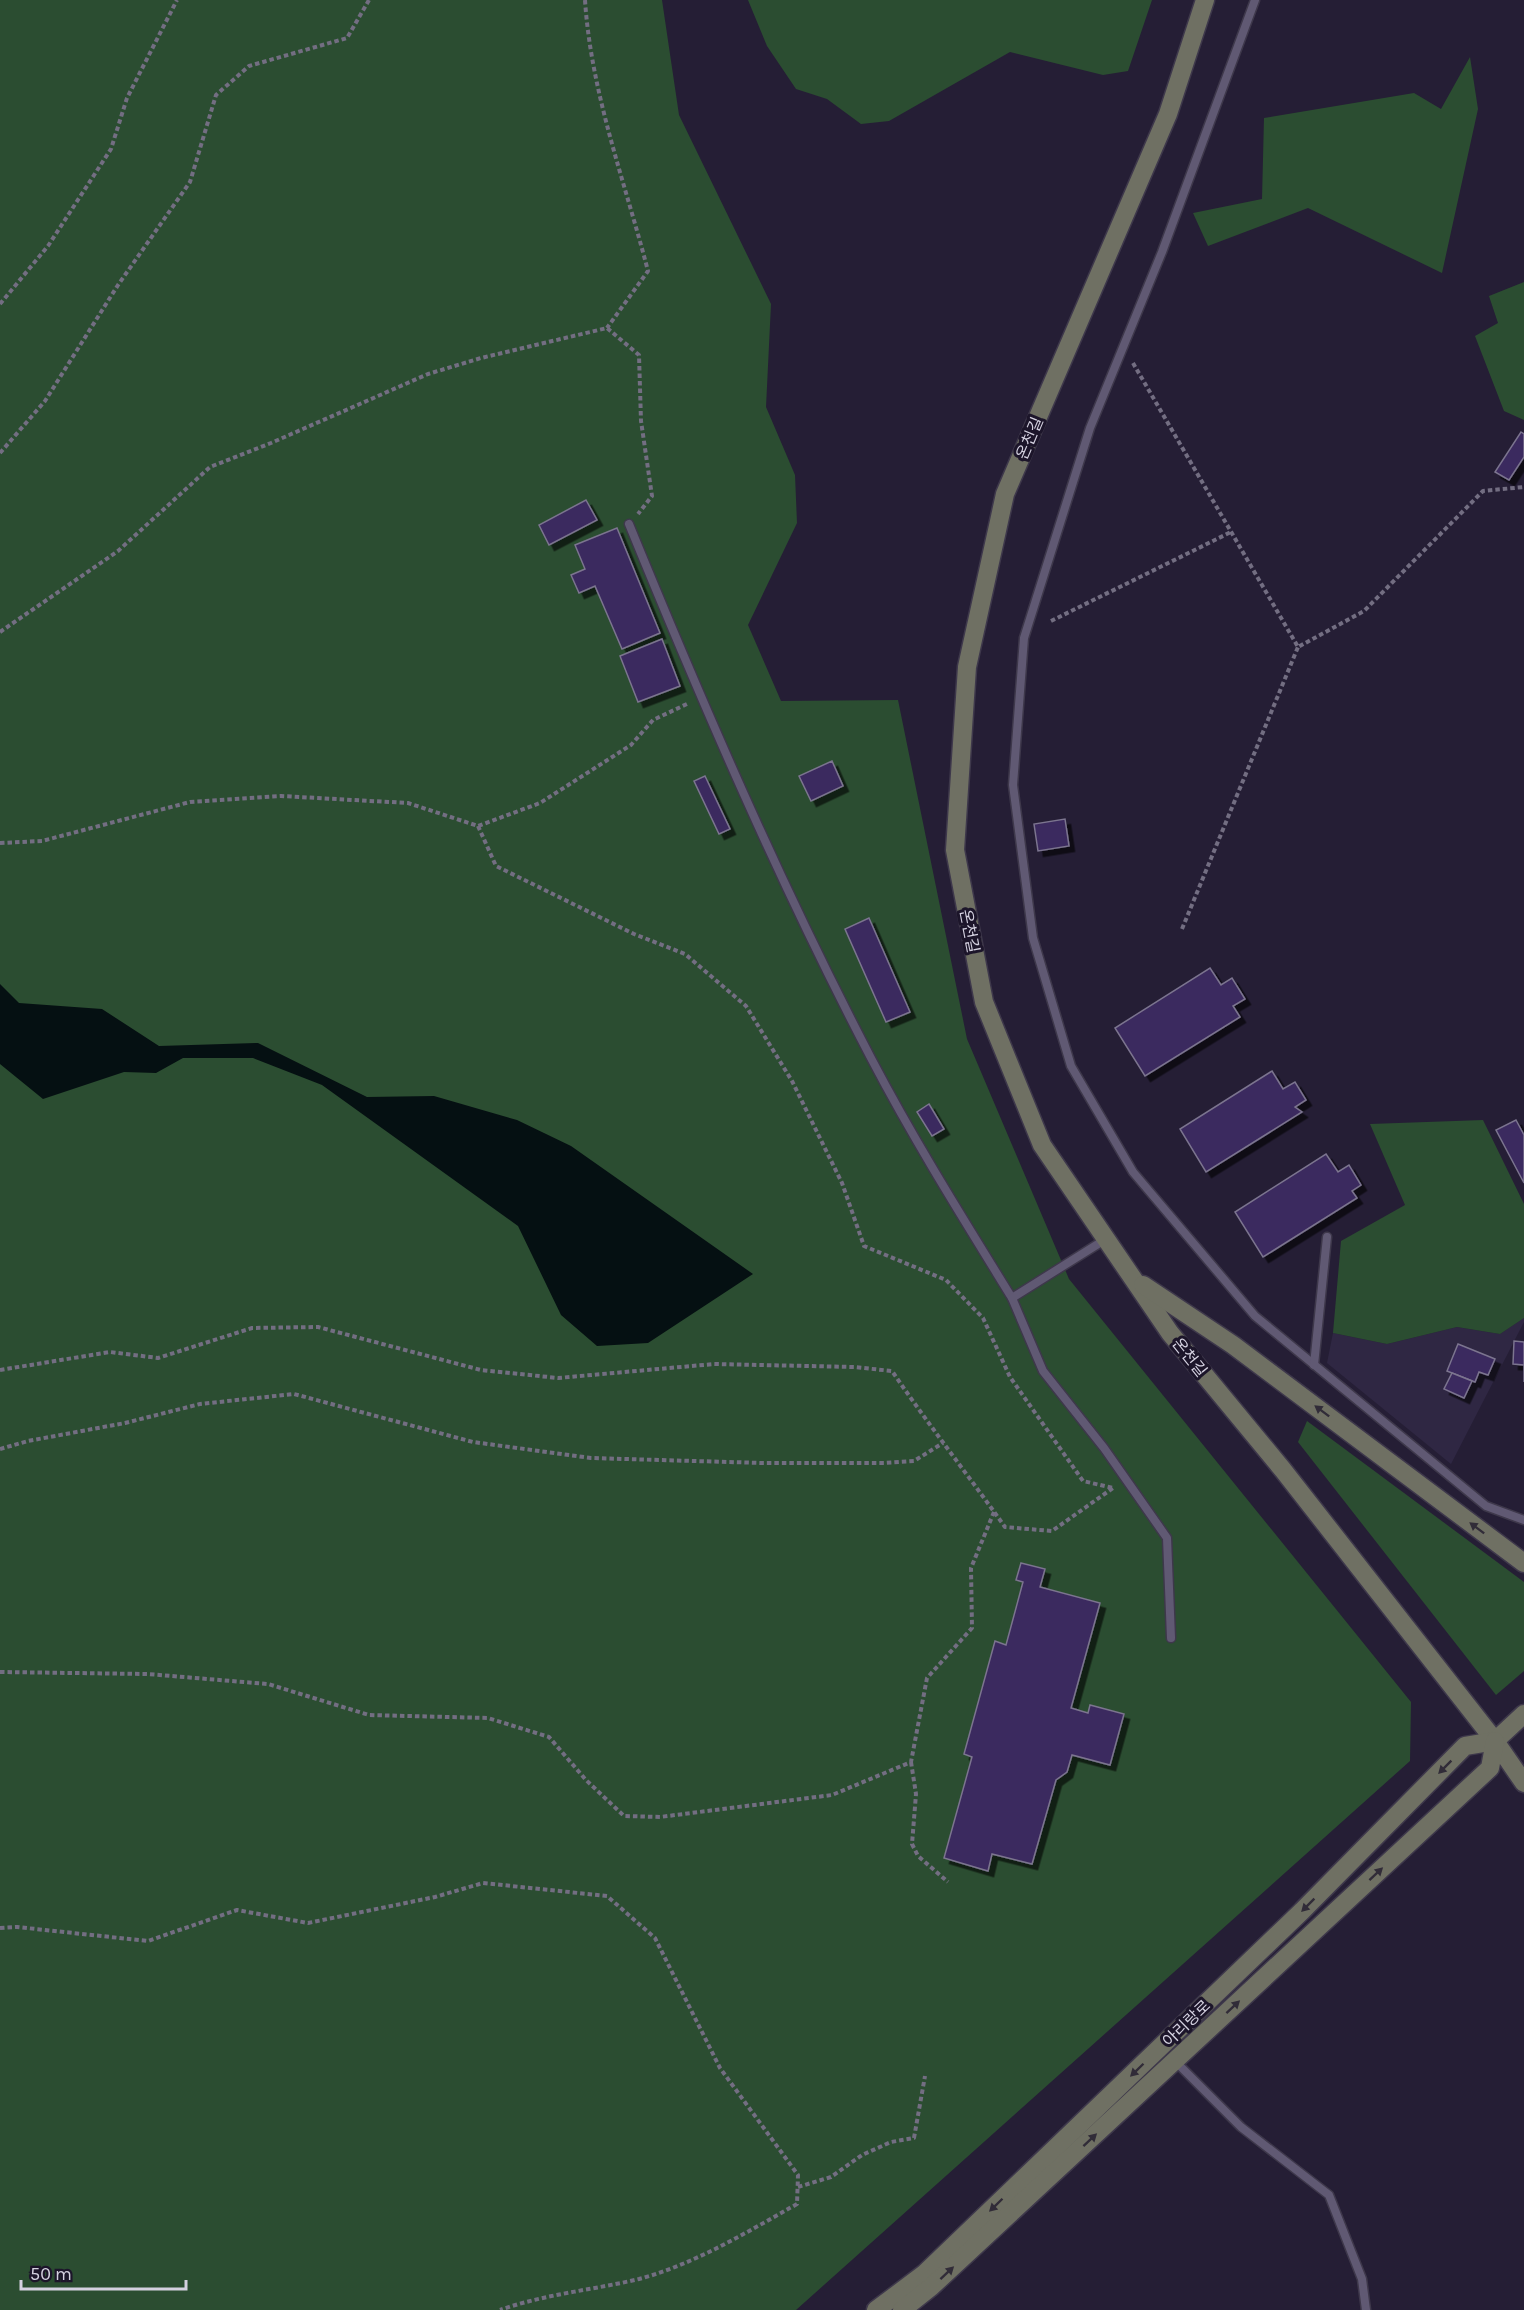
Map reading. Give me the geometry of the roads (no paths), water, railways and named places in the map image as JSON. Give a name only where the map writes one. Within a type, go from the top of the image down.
[{"type":"main road","name":"온천길","points":[[1205,0],[1168,114],[1005,494],[967,667],[955,850],[984,1002],[1042,1145],[1170,1333],[1283,1470],[1495,1742],[1524,1783]]},
{"type":"main road","points":[[1135,1280],[1233,1345],[1524,1563]]},
{"type":"main road","points":[[1495,1742],[1524,1714]]},
{"type":"main road","name":"아리랑로","points":[[876,2310],[924,2274],[1302,1911],[1465,1746],[1495,1742],[1490,1768],[932,2287],[902,2310]]},
{"type":"lane","points":[[1255,0],[1162,252],[1090,428],[1024,638],[1013,785],[1033,938],[1071,1066],[1133,1172],[1255,1316],[1486,1506],[1524,1520]]},
{"type":"lane","points":[[629,524],[700,698],[771,854],[872,1060],[934,1170],[1012,1298],[1043,1371],[1104,1448],[1167,1538],[1172,1638]]},
{"type":"lane","points":[[1314,1365],[1327,1237]]},
{"type":"lane","points":[[1012,1298],[1107,1239]]},
{"type":"lane","points":[[1175,2061],[1241,2127],[1329,2195],[1362,2279],[1365,2310]]}]
